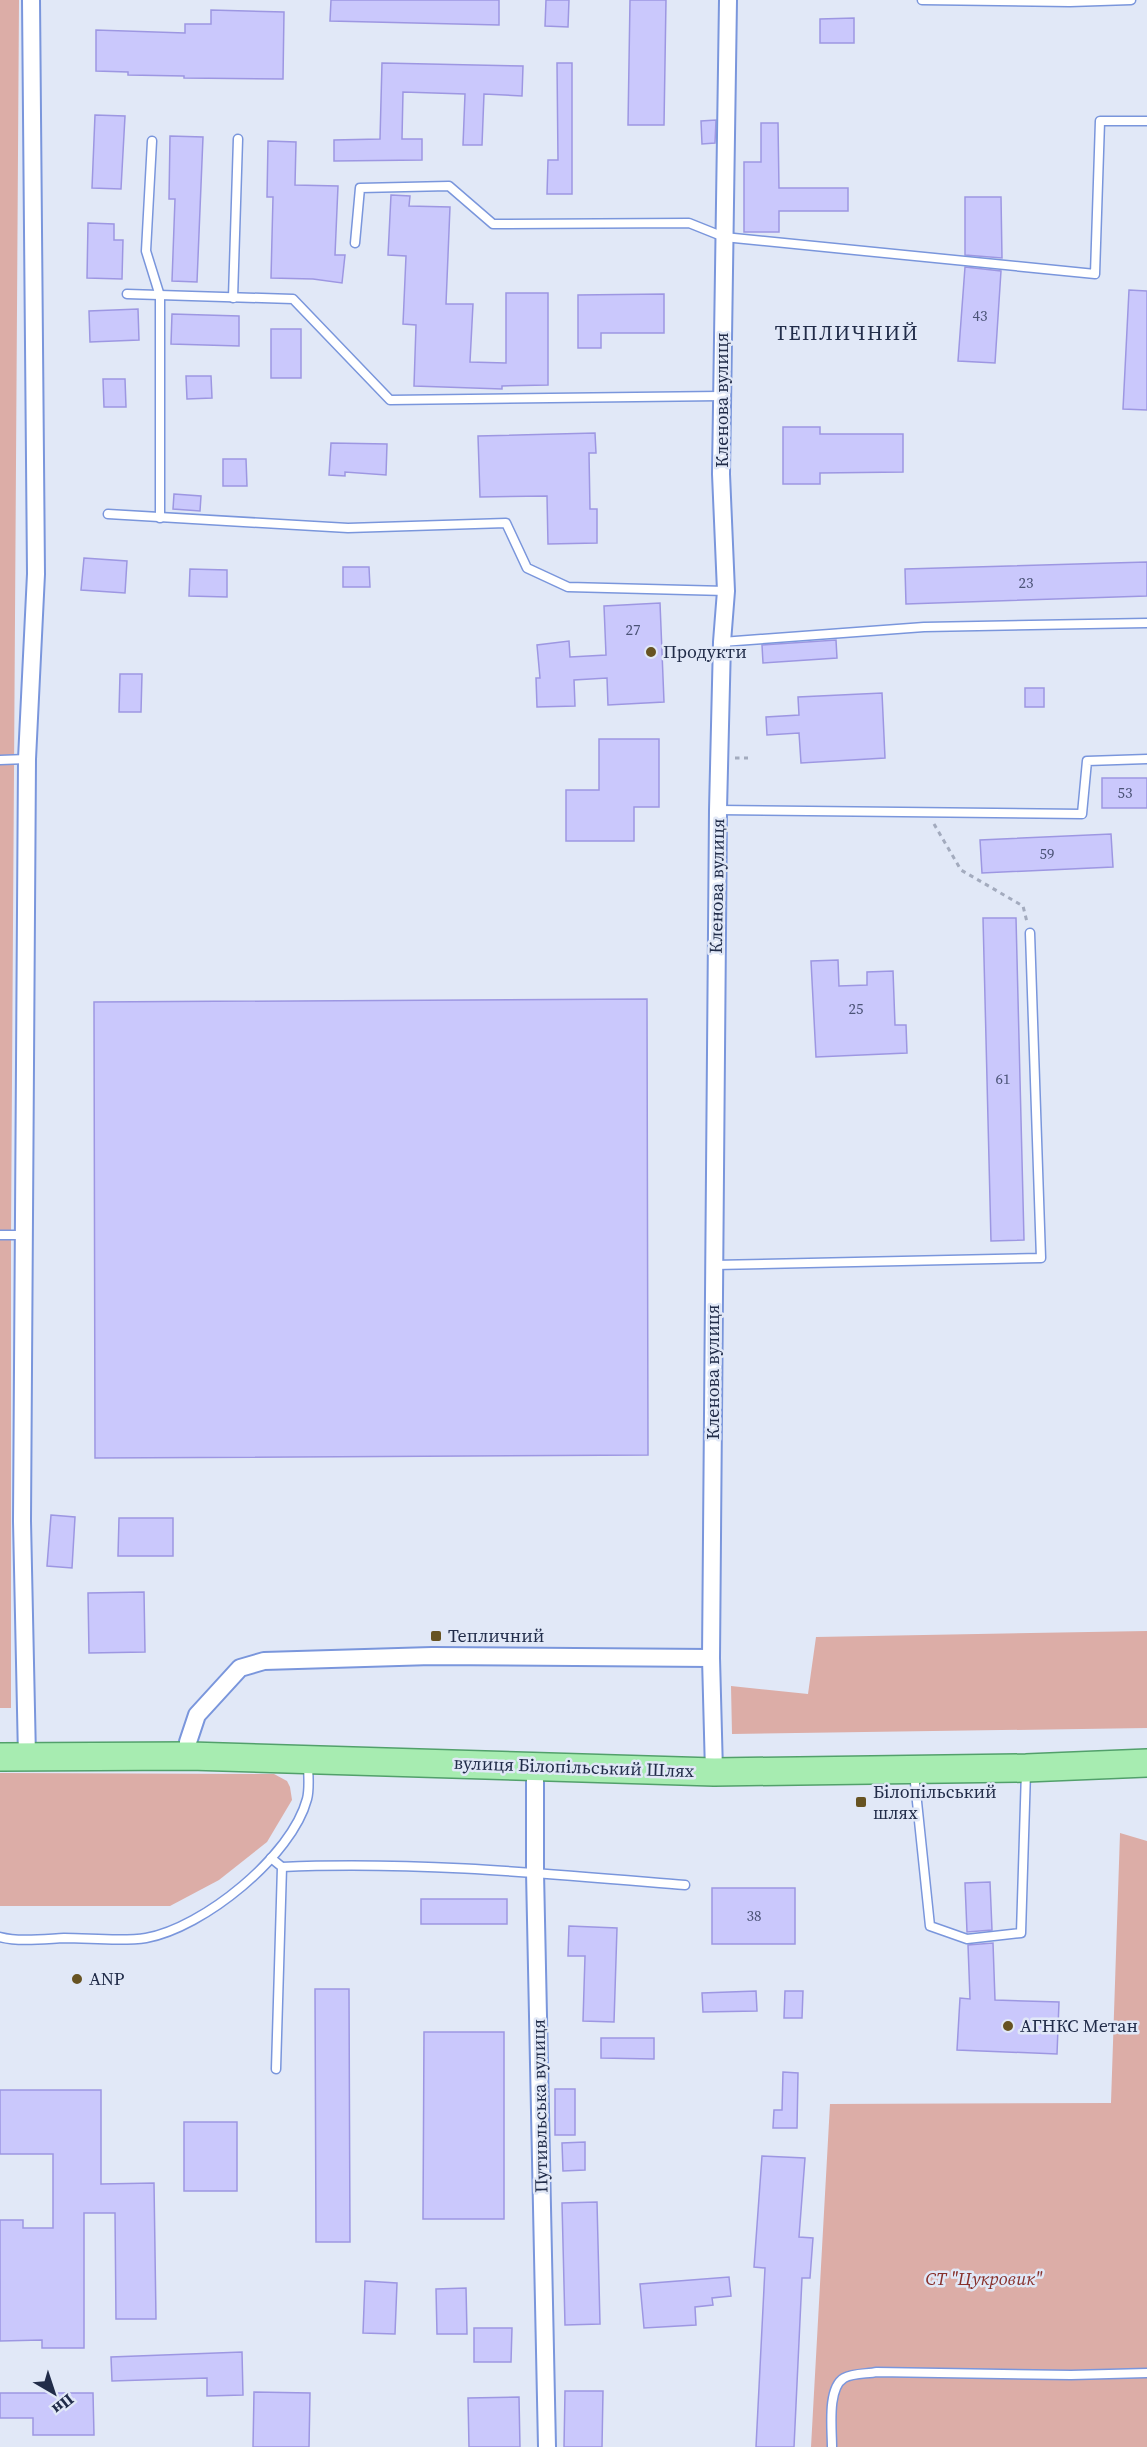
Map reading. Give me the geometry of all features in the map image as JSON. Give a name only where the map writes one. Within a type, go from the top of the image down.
[{"type":"main road","name":"вулиця Білопільський Шлях","points":[[0,1757],[190,1756],[714,1772],[1026,1768],[1147,1763]]},
{"type":"street","points":[[27,1757],[22,1521],[27,759],[36,574],[31,0]]},
{"type":"street","name":"Кленова вулиця","points":[[714,1772],[711,1658],[714,1265],[718,810],[722,642],[726,591],[721,474],[721,396],[728,0]]},
{"type":"street","points":[[190,1756],[188,1742],[197,1715],[240,1668],[264,1661],[432,1656],[711,1658]]},
{"type":"street","name":"Путивльська вулиця","points":[[535,1765],[535,1872],[547,2447]]},
{"type":"lane","points":[[922,0],[1070,2],[1131,0]]},
{"type":"lane","points":[[355,243],[360,188],[449,186],[493,224],[689,223],[724,237],[1095,274],[1100,121],[1147,121]]},
{"type":"lane","points":[[233,298],[238,139]]},
{"type":"lane","points":[[152,141],[146,251],[160,296],[160,518]]},
{"type":"lane","points":[[127,294],[293,299],[390,400],[721,396]]},
{"type":"lane","points":[[108,514],[348,528],[506,523],[526,568],[568,587],[726,591]]},
{"type":"lane","points":[[722,642],[924,627],[1147,623]]},
{"type":"lane","points":[[0,760],[27,759]]},
{"type":"lane","points":[[718,810],[1082,814],[1087,761],[1147,759]]},
{"type":"lane","points":[[714,1265],[1041,1258],[1030,933]]},
{"type":"lane","points":[[0,1235],[24,1235]]},
{"type":"lane","points":[[0,1937],[146,1938],[173,1930],[206,1912],[243,1886],[271,1858],[298,1821],[308,1798],[308,1759]]},
{"type":"lane","points":[[914,1770],[930,1926],[967,1939],[1021,1933],[1026,1768]]},
{"type":"lane","points":[[271,1858],[282,1867],[335,1864],[535,1872],[685,1886]]},
{"type":"lane","points":[[276,2069],[282,1867]]},
{"type":"lane","points":[[832,2447],[832,2396],[837,2383],[846,2377],[878,2372],[1071,2375],[1147,2373]]},
{"type":"path","points":[[927,812],[961,870],[1023,906],[1030,933]]},
{"type":"green space","points":[[0,0],[19,0],[11,1235],[11,1708],[0,1708]]},
{"type":"green space","points":[[1147,1631],[1147,1728],[732,1734],[731,1686],[808,1694],[816,1637]]},
{"type":"green space","points":[[0,1773],[274,1774],[287,1781],[292,1800],[267,1842],[219,1880],[170,1906],[0,1906]]},
{"type":"green space","name":"СТ \"Цукровик\"","points":[[1120,1833],[1147,1841],[1147,2447],[811,2447],[830,2104],[1111,2103]]},
{"type":"building","points":[[331,0],[499,0],[499,25],[330,21]]},
{"type":"building","points":[[546,0],[569,0],[568,27],[545,26]]},
{"type":"building","points":[[630,0],[666,0],[664,125],[628,125]]},
{"type":"building","points":[[211,10],[284,12],[283,79],[184,78],[184,76],[128,75],[128,72],[96,71],[96,30],[185,33],[185,24],[211,24]]},
{"type":"building","points":[[854,18],[854,43],[820,43],[820,19]]},
{"type":"building","points":[[382,63],[523,66],[522,96],[484,94],[482,145],[463,145],[465,94],[403,92],[402,139],[422,139],[422,160],[334,161],[334,140],[380,139]]},
{"type":"building","points":[[557,63],[572,63],[572,194],[547,194],[548,160],[558,160]]},
{"type":"building","points":[[95,115],[125,116],[121,189],[92,188]]},
{"type":"building","points":[[716,120],[715,143],[702,144],[701,121]]},
{"type":"building","points":[[761,123],[778,123],[779,188],[848,188],[848,211],[779,211],[779,232],[744,232],[744,162],[761,162]]},
{"type":"building","points":[[170,136],[203,137],[197,282],[172,281],[175,199],[169,199]]},
{"type":"building","points":[[268,141],[296,142],[295,185],[338,186],[335,255],[345,255],[342,283],[313,279],[271,278],[273,197],[267,197]]},
{"type":"building","points":[[391,195],[410,196],[409,206],[450,207],[446,304],[473,304],[470,362],[506,363],[506,293],[548,293],[548,385],[502,386],[502,389],[414,386],[416,325],[403,324],[406,256],[388,255]]},
{"type":"building","points":[[965,197],[1001,197],[1002,258],[965,255]]},
{"type":"building","points":[[88,223],[114,224],[114,240],[123,240],[122,279],[87,278]]},
{"type":"building","points":[[965,267],[1001,271],[995,363],[958,361]]},
{"type":"building","points":[[1129,290],[1147,291],[1147,410],[1123,409]]},
{"type":"building","points":[[664,294],[664,333],[601,333],[601,348],[578,348],[578,295]]},
{"type":"building","points":[[138,309],[139,340],[90,342],[89,311]]},
{"type":"building","points":[[172,314],[239,316],[239,346],[171,344]]},
{"type":"building","points":[[271,329],[301,329],[301,378],[271,378]]},
{"type":"building","points":[[186,376],[211,376],[212,398],[187,399]]},
{"type":"building","points":[[103,379],[125,379],[126,407],[104,407]]},
{"type":"building","points":[[783,427],[820,427],[820,434],[903,434],[903,472],[820,473],[820,484],[783,484]]},
{"type":"building","points":[[595,433],[596,453],[589,453],[590,509],[597,509],[597,543],[548,544],[547,496],[480,497],[478,436]]},
{"type":"building","points":[[331,443],[387,444],[386,475],[345,472],[345,476],[329,475]]},
{"type":"building","points":[[223,459],[246,459],[247,486],[223,486]]},
{"type":"building","points":[[174,494],[201,496],[200,511],[173,509]]},
{"type":"building","points":[[84,558],[127,561],[125,593],[81,590]]},
{"type":"building","points":[[1147,562],[1147,596],[906,604],[905,569]]},
{"type":"building","points":[[343,567],[369,567],[370,587],[343,587]]},
{"type":"building","points":[[190,569],[227,570],[227,597],[189,596]]},
{"type":"building","points":[[660,603],[664,702],[608,705],[607,678],[574,680],[575,706],[537,707],[536,678],[540,678],[537,645],[569,641],[570,657],[606,655],[604,606]]},
{"type":"building","points":[[836,640],[837,658],[763,663],[762,645]]},
{"type":"building","points":[[120,674],[142,674],[141,712],[119,712]]},
{"type":"building","points":[[1025,688],[1044,688],[1044,707],[1025,707]]},
{"type":"building","points":[[882,693],[885,758],[801,763],[799,733],[767,735],[766,717],[799,715],[798,697]]},
{"type":"building","points":[[599,739],[659,739],[659,807],[634,807],[634,841],[566,841],[566,790],[599,790]]},
{"type":"building","points":[[1102,778],[1147,778],[1147,808],[1102,808]]},
{"type":"building","points":[[1111,834],[1113,867],[982,873],[980,840]]},
{"type":"building","points":[[983,918],[1016,918],[1024,1240],[991,1241]]},
{"type":"building","points":[[838,960],[839,986],[867,985],[867,972],[893,971],[895,1025],[906,1025],[907,1053],[816,1057],[811,961]]},
{"type":"building","points":[[647,999],[648,1455],[95,1458],[94,1002]]},
{"type":"building","points":[[51,1515],[75,1517],[72,1568],[47,1566]]},
{"type":"building","points":[[119,1518],[173,1518],[173,1556],[118,1556]]},
{"type":"building","points":[[144,1592],[145,1652],[89,1653],[88,1593]]},
{"type":"building","points":[[990,1882],[992,1930],[967,1932],[965,1883]]},
{"type":"building","points":[[712,1888],[795,1888],[795,1944],[712,1944]]},
{"type":"building","points":[[421,1899],[507,1899],[507,1924],[421,1924]]},
{"type":"building","points":[[569,1926],[617,1928],[614,2022],[583,2021],[585,1956],[568,1956]]},
{"type":"building","name":"АГНКС Метан","points":[[993,1943],[995,2000],[1059,2002],[1057,2054],[957,2050],[960,1998],[970,1999],[968,1945]]},
{"type":"building","points":[[315,1989],[349,1989],[350,2242],[316,2242]]},
{"type":"building","points":[[756,1991],[757,2011],[703,2012],[702,1993]]},
{"type":"building","points":[[785,1991],[803,1991],[802,2018],[784,2018]]},
{"type":"building","points":[[424,2032],[504,2032],[504,2219],[423,2219]]},
{"type":"building","points":[[601,2038],[654,2038],[654,2059],[601,2058]]},
{"type":"building","points":[[783,2072],[798,2073],[797,2128],[773,2128],[774,2110],[782,2110]]},
{"type":"building","points":[[555,2089],[575,2089],[575,2135],[555,2135]]},
{"type":"building","points":[[0,2090],[101,2090],[101,2184],[154,2183],[156,2319],[116,2319],[115,2213],[84,2213],[84,2348],[42,2348],[42,2340],[0,2341],[0,2220],[23,2220],[23,2228],[53,2228],[53,2154],[0,2154]]},
{"type":"building","points":[[184,2122],[237,2122],[237,2191],[184,2191]]},
{"type":"building","points":[[585,2142],[585,2170],[563,2171],[562,2143]]},
{"type":"building","points":[[762,2156],[805,2158],[799,2237],[813,2238],[810,2278],[802,2278],[794,2447],[756,2447],[765,2268],[754,2267]]},
{"type":"building","points":[[597,2202],[600,2324],[565,2325],[562,2203]]},
{"type":"building","points":[[729,2277],[731,2296],[712,2298],[713,2305],[695,2307],[696,2325],[644,2328],[640,2284]]},
{"type":"building","points":[[365,2281],[397,2283],[395,2334],[363,2333]]},
{"type":"building","points":[[466,2288],[467,2334],[437,2334],[436,2289]]},
{"type":"building","points":[[474,2328],[512,2328],[511,2362],[474,2362]]},
{"type":"building","points":[[242,2352],[243,2395],[207,2396],[207,2378],[112,2381],[111,2357]]},
{"type":"building","points":[[565,2391],[603,2391],[602,2447],[564,2447]]},
{"type":"building","points":[[254,2392],[310,2393],[309,2447],[253,2447]]},
{"type":"building","points":[[0,2393],[93,2393],[94,2435],[33,2435],[33,2418],[0,2418]]},
{"type":"building","points":[[519,2397],[520,2447],[469,2447],[468,2398]]},
{"type":"place","name":"Продукти","points":[[651,652]]},
{"type":"place","name":"Тепличний","points":[[436,1636]]},
{"type":"place","name":"Білопільський шлях","points":[[861,1802]]},
{"type":"place","name":"ANP","points":[[77,1979]]},
{"type":"place","name":"АГНКС Метан","points":[[1008,2026]]},
{"type":"district","name":"ТЕПЛИЧНИЙ","points":[[847,333]]}]
